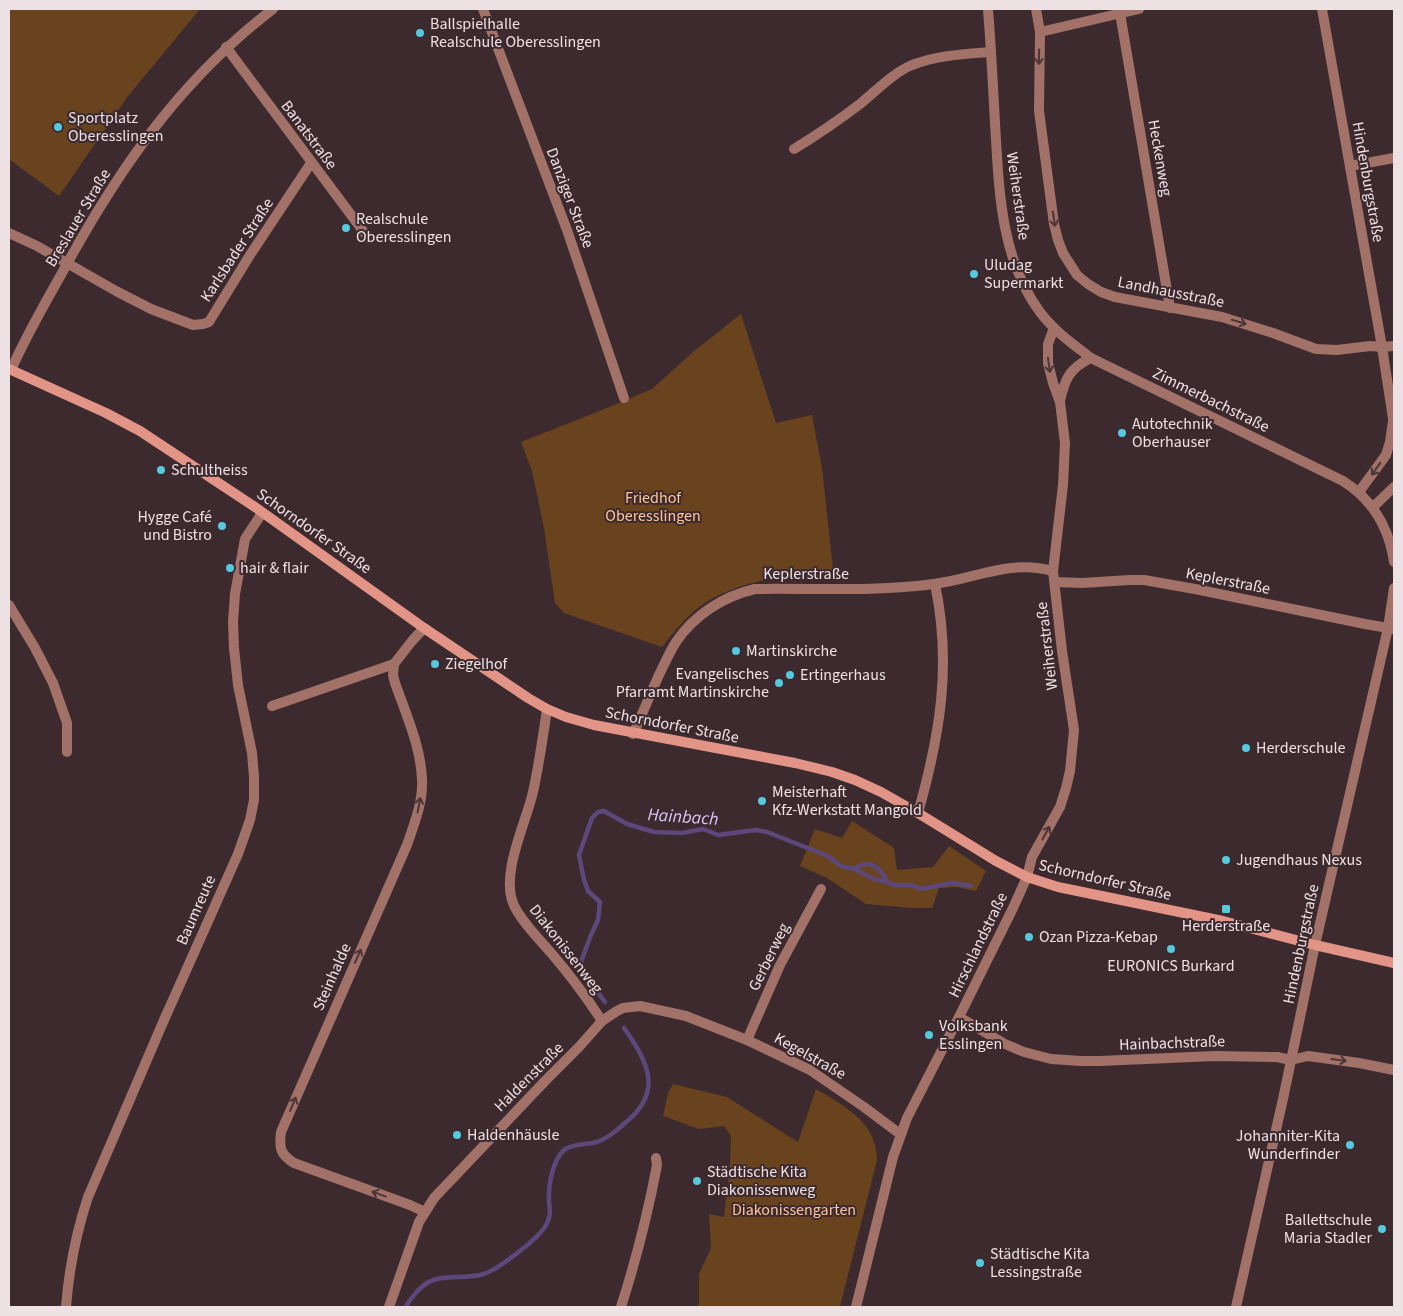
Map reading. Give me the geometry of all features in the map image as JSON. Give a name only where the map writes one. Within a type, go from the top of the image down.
[{"type":"main road","name":"Schorndorfer Straße","points":[[10,369],[106,413],[140,431],[262,513],[424,628],[547,709],[594,726],[795,762],[832,772],[881,792],[996,861],[1027,877],[1058,887],[1223,921],[1394,963]]},
{"type":"street","name":"Breslauer Straße","points":[[10,369],[67,262],[140,145],[179,97],[226,47],[273,9]]},
{"type":"street","name":"Danziger Straße","points":[[483,9],[567,230],[624,398]]},
{"type":"street","name":"Weiherstraße","points":[[988,9],[998,174],[1007,238],[1026,288],[1040,312],[1054,328],[1048,344],[1048,363],[1060,402],[1065,443],[1064,486],[1054,576],[1062,651],[1073,724],[1073,743],[1069,775],[1060,807],[1032,857],[1027,877]]},
{"type":"street","name":"Landhausstraße","points":[[1036,9],[1040,32],[1040,111],[1054,224],[1063,253],[1077,275],[1100,292],[1131,301],[1236,321],[1316,349],[1337,350],[1370,346],[1394,346]]},
{"type":"street","points":[[1040,32],[1139,9]]},
{"type":"street","name":"Hindenburgstraße","points":[[1322,9],[1393,409],[1394,423],[1386,455],[1359,492]]},
{"type":"street","name":"Heckenweg","points":[[1120,13],[1170,308]]},
{"type":"street","name":"Banatstraße","points":[[226,47],[369,239]]},
{"type":"street","points":[[794,149],[833,125],[892,77],[910,65],[948,55],[992,52]]},
{"type":"street","points":[[1350,166],[1394,158]]},
{"type":"street","name":"Karlsbader Straße","points":[[9,233],[67,262],[116,292],[151,309],[193,325],[203,324],[209,322],[250,255],[311,163]]},
{"type":"street","name":"Zimmerbachstraße","points":[[1054,328],[1065,339],[1091,358],[1343,481],[1359,492]]},
{"type":"street","name":"Weiherstraße","points":[[1060,402],[1063,385],[1069,374],[1079,364],[1091,358]]},
{"type":"street","points":[[1372,507],[1394,486]]},
{"type":"street","points":[[1359,492],[1380,519],[1393,546],[1394,562]]},
{"type":"street","name":"Baumreute","points":[[66,1307],[78,1225],[88,1197],[238,854],[250,820],[254,800],[252,754],[238,685],[233,622],[235,594],[244,544],[250,529],[262,513]]},
{"type":"street","name":"Keplerstraße","points":[[633,734],[668,656],[683,633],[704,613],[729,598],[744,591],[755,589],[839,590],[882,588],[935,584],[1009,567],[1045,569],[1054,576],[1082,583],[1144,580],[1391,628]]},
{"type":"street","points":[[918,813],[930,770],[942,700],[943,647],[940,609],[935,584]]},
{"type":"street","name":"Hindenburgstraße","points":[[1236,1307],[1315,945],[1391,628],[1394,588]]},
{"type":"street","points":[[9,605],[35,648],[53,683],[67,723],[67,752]]},
{"type":"street","points":[[272,706],[394,664],[424,628]]},
{"type":"street","name":"Steinhalde","points":[[394,664],[394,683],[412,732],[419,758],[422,781],[420,803],[407,845],[281,1132],[279,1144],[285,1157],[294,1163],[410,1205],[424,1212]]},
{"type":"street","name":"Diakonissenweg","points":[[547,709],[534,791],[513,861],[510,894],[518,913],[556,959],[602,1021]]},
{"type":"street","name":"Hirschlandstraße","points":[[856,1307],[879,1210],[900,1134],[1027,877]]},
{"type":"street","name":"Gerberweg","points":[[748,1040],[780,965],[821,889]]},
{"type":"street","name":"Kegelstraße","points":[[602,1021],[617,1010],[640,1006],[696,1019],[748,1040],[819,1076],[900,1134]]},
{"type":"street","name":"Hainbachstraße","points":[[959,1017],[1011,1047],[1051,1059],[1100,1061],[1215,1056],[1277,1057],[1291,1060],[1308,1056],[1394,1070]]},
{"type":"street","name":"Haldenstraße","points":[[389,1307],[424,1212],[442,1188],[602,1021]]},
{"type":"street","points":[[621,1307],[649,1208],[657,1165],[656,1158]]},
{"type":"green space","name":"Sportplatz Oberesslingen","points":[[9,9],[200,9],[128,96],[59,196],[9,159]]},
{"type":"green space","name":"Friedhof Oberesslingen","points":[[741,314],[776,423],[812,415],[822,468],[834,578],[788,576],[741,586],[717,596],[693,612],[662,647],[564,613],[555,603],[544,528],[532,471],[521,442],[652,389],[693,352]]},
{"type":"green space","points":[[852,821],[894,848],[897,870],[933,867],[949,846],[986,871],[976,891],[957,887],[939,888],[932,908],[866,904],[827,878],[800,866],[815,829],[842,838]]},
{"type":"green space","name":"Diakonissengarten","points":[[673,1084],[727,1097],[798,1142],[816,1089],[848,1109],[865,1125],[876,1147],[877,1160],[840,1307],[698,1307],[699,1274],[711,1248],[709,1214],[724,1217],[730,1166],[731,1136],[724,1126],[699,1129],[663,1116],[668,1093]]},
{"type":"waterway","name":"Hainbach","points":[[605,1002],[581,971],[581,962],[598,920],[600,902],[588,891],[579,855],[592,818],[598,812],[604,811],[627,824],[654,832],[682,833],[703,829],[718,835],[756,830],[767,832],[828,856],[841,866],[854,869],[874,879],[894,885],[912,885],[920,889],[952,883],[971,886]]},
{"type":"waterway","name":"Hainbach","points":[[854,869],[864,864],[873,865],[887,882]]},
{"type":"waterway","name":"Hainbach","points":[[406,1307],[414,1295],[430,1281],[447,1277],[484,1274],[500,1266],[525,1247],[539,1234],[547,1222],[550,1214],[550,1180],[560,1154],[572,1146],[593,1143],[605,1138],[618,1129],[637,1111],[645,1100],[648,1077],[640,1053],[624,1028]]},
{"type":"place","name":"Ballspielhalle Realschule Oberesslingen","points":[[420,33]]},
{"type":"place","name":"Sportplatz Oberesslingen","points":[[58,127]]},
{"type":"place","name":"Realschule Oberesslingen","points":[[346,228]]},
{"type":"place","name":"Uludag Supermarkt","points":[[974,274]]},
{"type":"place","name":"Autotechnik Oberhauser","points":[[1122,433]]},
{"type":"place","name":"Schultheiss","points":[[161,470]]},
{"type":"place","name":"Hygge Café und Bistro","points":[[222,526]]},
{"type":"place","name":"hair & flair","points":[[230,568]]},
{"type":"place","name":"Martinskirche","points":[[736,651]]},
{"type":"place","name":"Ziegelhof","points":[[435,664]]},
{"type":"place","name":"Ertingerhaus","points":[[790,675]]},
{"type":"place","name":"Evangelisches Pfarramt Martinskirche","points":[[779,683]]},
{"type":"place","name":"Herderschule","points":[[1246,748]]},
{"type":"place","name":"Meisterhaft Kfz-Werkstatt Mangold","points":[[762,801]]},
{"type":"place","name":"Jugendhaus Nexus","points":[[1226,860]]},
{"type":"place","name":"Herderstraße","points":[[1226,909]]},
{"type":"place","name":"Ozan Pizza-Kebap","points":[[1029,937]]},
{"type":"place","name":"EURONICS Burkard","points":[[1171,949]]},
{"type":"place","name":"Volksbank Esslingen","points":[[929,1035]]},
{"type":"place","name":"Haldenhäusle","points":[[457,1135]]},
{"type":"place","name":"Johanniter-Kita Wunderfinder","points":[[1350,1145]]},
{"type":"place","name":"Städtische Kita Diakonissenweg","points":[[697,1181]]},
{"type":"place","name":"Ballettschule Maria Stadler","points":[[1382,1229]]},
{"type":"place","name":"Städtische Kita Lessingstraße","points":[[980,1263]]}]
